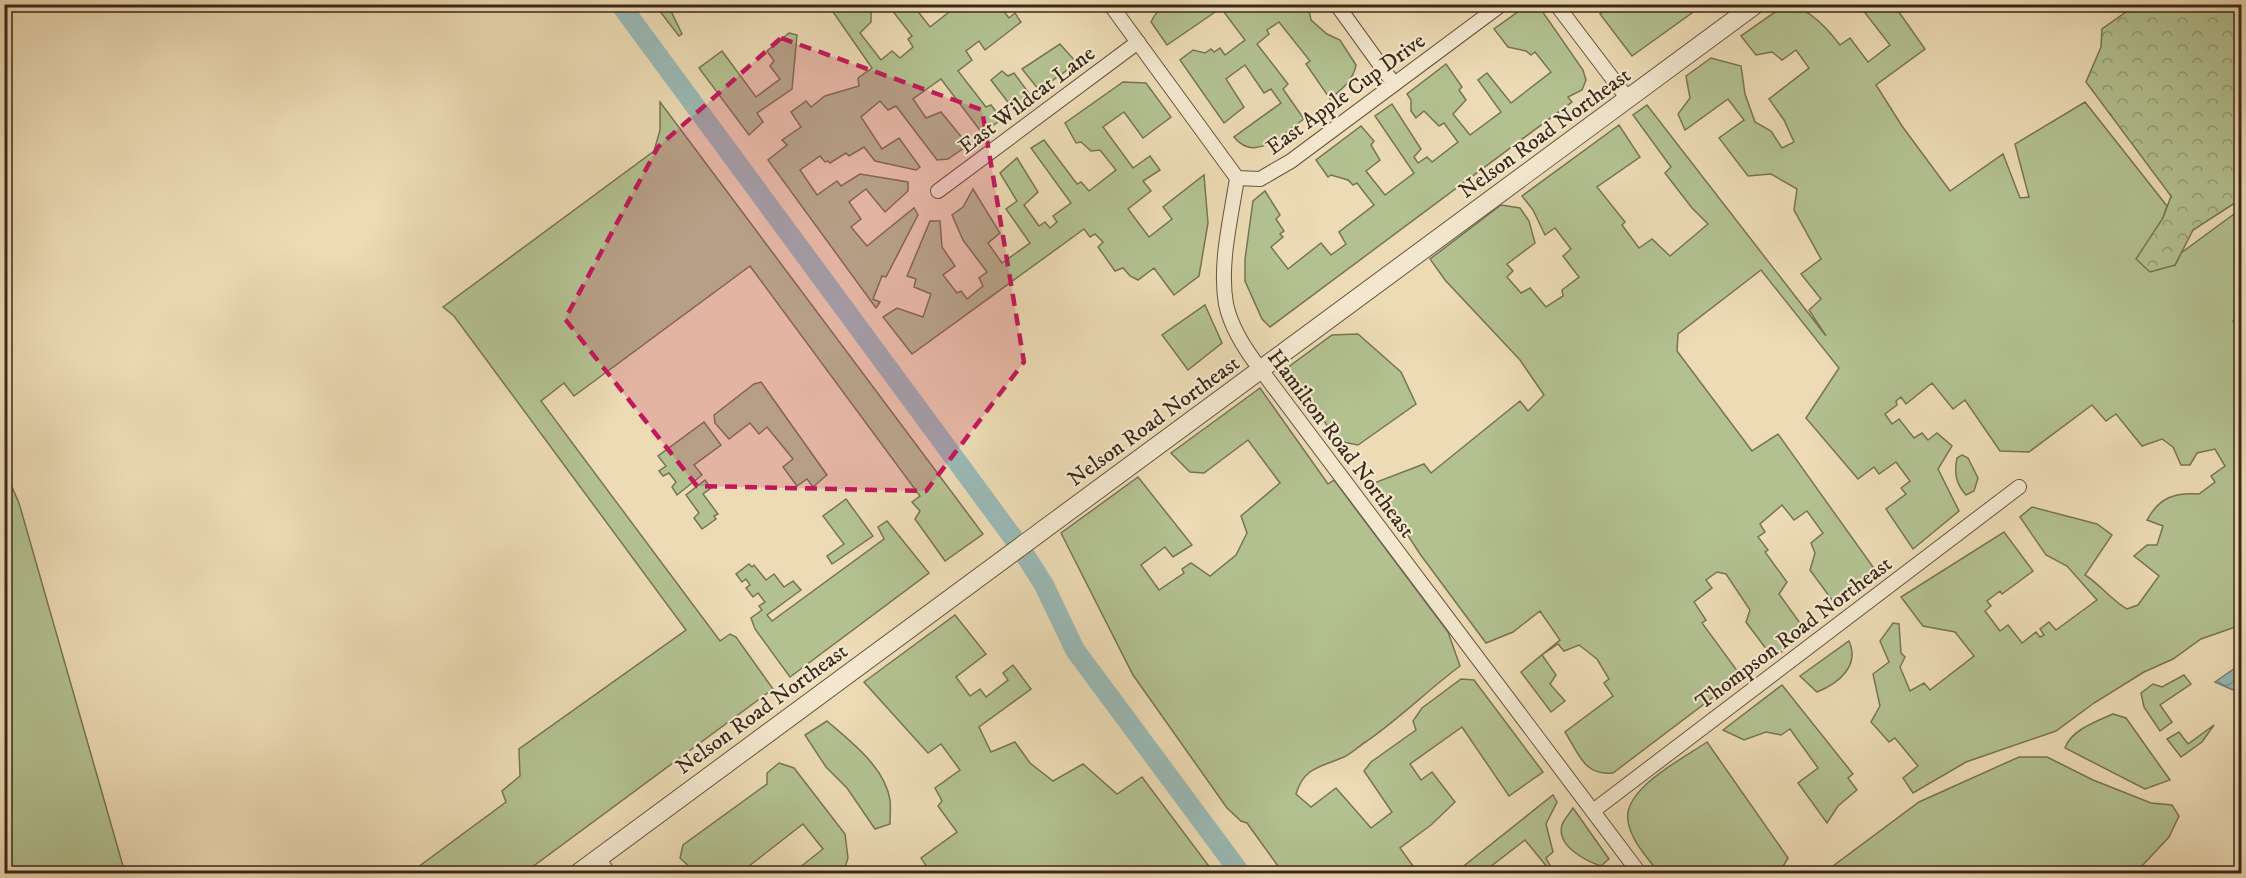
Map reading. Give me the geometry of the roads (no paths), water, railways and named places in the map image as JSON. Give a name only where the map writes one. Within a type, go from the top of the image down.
[{"type":"street","points":[[1110,4],[1237,178]]},
{"type":"street","name":"East Apple Cup Drive","points":[[1237,178],[1260,179],[1291,161],[1502,4]]},
{"type":"street","points":[[1556,4],[1628,99]]},
{"type":"street","name":"Nelson Road Northeast","points":[[577,873],[1756,4]]},
{"type":"street","points":[[1337,5],[1394,84]]},
{"type":"street","name":"East Wildcat Lane","points":[[938,191],[1138,42]]},
{"type":"street","name":"Hamilton Road Northeast","points":[[1237,178],[1225,269],[1226,304],[1237,334],[1261,370],[1640,873]]},
{"type":"street","name":"Thompson Road Northeast","points":[[1593,811],[2019,487]]},
{"type":"street","points":[[598,858],[609,873]]},
{"type":"water","points":[[2241,664],[2241,686],[2233,690],[2215,682]]},
{"type":"waterway","points":[[620,4],[1020,547],[1044,585],[1075,650],[1241,874]]}]
